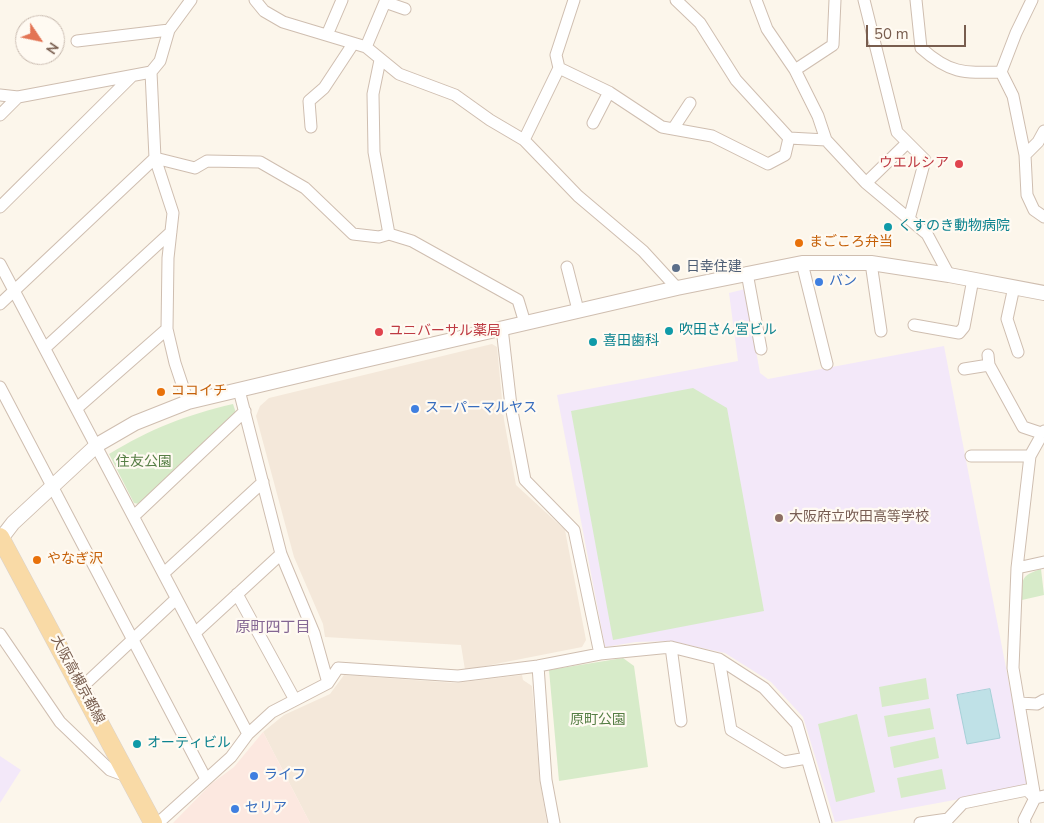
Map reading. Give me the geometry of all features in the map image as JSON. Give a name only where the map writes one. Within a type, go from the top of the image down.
[{"type":"main road","name":"大阪高槻京都線","points":[[0,538],[153,823]]},
{"type":"street","points":[[0,95],[18,97],[151,72],[160,61],[169,30],[191,0]]},
{"type":"street","points":[[255,0],[264,11],[283,22],[366,47],[399,74],[455,95],[490,120],[524,140],[578,196],[643,251],[677,288]]},
{"type":"street","points":[[327,35],[342,0]]},
{"type":"street","points":[[524,140],[559,68],[556,55],[574,0]]},
{"type":"street","points":[[676,0],[680,1],[700,23],[736,80],[790,138],[826,140]]},
{"type":"street","points":[[756,0],[767,29],[795,70],[818,116],[826,140],[866,184],[927,234],[949,275]]},
{"type":"street","points":[[795,70],[833,45],[835,0]]},
{"type":"street","points":[[864,0],[897,132],[925,160],[909,219]]},
{"type":"street","points":[[916,0],[921,48],[936,62],[965,73],[1001,72]]},
{"type":"street","points":[[1032,0],[1016,33],[1001,72],[1014,96],[1026,155],[1027,196],[1034,210],[1044,217]]},
{"type":"street","points":[[366,47],[385,2],[405,9]]},
{"type":"street","points":[[77,41],[169,30]]},
{"type":"street","points":[[310,127],[304,100],[324,88],[353,44]]},
{"type":"street","points":[[380,60],[373,94],[374,152],[389,234]]},
{"type":"street","points":[[559,68],[610,92],[662,127],[712,136],[768,164],[785,155],[790,138]]},
{"type":"street","points":[[151,72],[155,158],[173,213],[167,329],[174,363],[188,402]]},
{"type":"street","points":[[0,207],[132,76]]},
{"type":"street","points":[[593,123],[610,92]]},
{"type":"street","points":[[0,115],[18,97]]},
{"type":"street","points":[[673,129],[690,103]]},
{"type":"street","points":[[1026,155],[1038,142],[1044,131]]},
{"type":"street","points":[[866,184],[907,143]]},
{"type":"street","points":[[155,158],[195,168],[207,161],[260,162],[305,188],[353,234],[378,237],[389,234],[412,241],[518,300],[525,323]]},
{"type":"street","points":[[0,304],[155,158]]},
{"type":"street","points":[[45,348],[171,232]]},
{"type":"street","points":[[802,263],[827,364]]},
{"type":"street","points":[[0,538],[13,523],[97,446],[135,423],[188,402],[578,310],[747,273],[802,263],[871,263],[973,279],[1044,293]]},
{"type":"street","points":[[871,263],[881,331]]},
{"type":"street","points":[[0,264],[248,734]]},
{"type":"street","points":[[567,268],[578,310]]},
{"type":"street","points":[[747,273],[761,349]]},
{"type":"street","points":[[914,325],[959,333],[964,327],[973,279]]},
{"type":"street","points":[[1014,287],[1007,319],[1018,352]]},
{"type":"street","points":[[502,328],[511,406],[525,480],[574,530],[600,654]]},
{"type":"street","points":[[77,408],[167,329]]},
{"type":"street","points":[[964,368],[988,360],[1023,428],[1043,432],[1030,456],[1017,568],[1013,668],[1018,703],[1040,797],[1024,820],[1025,823]]},
{"type":"street","points":[[0,388],[206,779]]},
{"type":"street","points":[[239,390],[280,554],[314,633],[328,683]]},
{"type":"street","points":[[134,516],[245,411]]},
{"type":"street","points":[[971,456],[1030,456]]},
{"type":"street","points":[[164,573],[263,482]]},
{"type":"street","points":[[194,633],[280,554]]},
{"type":"street","points":[[1017,568],[1044,562]]},
{"type":"street","points":[[238,594],[295,700]]},
{"type":"street","points":[[81,688],[176,599]]},
{"type":"street","points":[[0,634],[60,722],[110,770],[129,777]]},
{"type":"street","points":[[670,647],[682,721]]},
{"type":"street","points":[[158,823],[231,757],[248,734],[272,712],[328,683],[338,668],[458,676],[538,666],[600,654],[670,647],[720,659],[764,688],[797,724],[826,823]]},
{"type":"street","points":[[720,659],[732,730],[784,762],[807,758]]},
{"type":"street","points":[[538,666],[546,780],[554,823]]},
{"type":"street","points":[[1018,703],[1037,704],[1044,700]]},
{"type":"street","points":[[920,823],[949,821],[963,803],[1027,790],[1040,797]]},
{"type":"shaded area","name":"大阪府立吹田高等学校","points":[[745,289],[760,373],[768,379],[944,346],[1028,782],[1025,787],[835,822],[803,717],[771,682],[725,653],[670,641],[636,642],[605,647],[557,395],[738,361],[729,293]]},
{"type":"shaded area","points":[[492,344],[497,347],[504,420],[516,485],[565,530],[586,640],[582,647],[465,670],[461,645],[325,637],[323,624],[294,557],[256,416],[260,406],[269,398]]},
{"type":"shaded area","points":[[344,675],[456,683],[522,675],[523,680],[532,686],[540,781],[547,823],[310,823],[263,732],[284,715],[330,694]]},
{"type":"shaded area","name":"ライフ","points":[[263,732],[310,823],[173,823],[211,784],[234,767]]},
{"type":"shaded area","points":[[0,756],[21,770],[0,803]]},
{"type":"green space","points":[[693,388],[727,408],[764,611],[613,640],[571,411]]},
{"type":"green space","name":"住友公園","points":[[233,404],[236,413],[139,504],[134,503],[109,454],[139,437],[169,424]]},
{"type":"green space","points":[[1041,569],[1044,595],[1022,600],[1022,583],[1024,579],[1029,574]]},
{"type":"green space","name":"原町公園","points":[[623,658],[634,666],[648,767],[559,781],[549,670]]},
{"type":"green space","points":[[926,678],[929,699],[882,707],[879,687]]},
{"type":"green space","points":[[930,708],[934,729],[888,737],[884,716]]},
{"type":"green space","points":[[857,714],[875,792],[836,802],[818,724]]},
{"type":"green space","points":[[935,737],[939,758],[894,768],[890,747]]},
{"type":"green space","points":[[942,769],[946,789],[901,798],[897,778]]},
{"type":"water","points":[[990,689],[1000,738],[967,744],[957,695]]},
{"type":"place","name":"ウエルシア","points":[[959,164]]},
{"type":"place","name":"くすのき動物病院","points":[[888,227]]},
{"type":"place","name":"まごころ弁当","points":[[799,243]]},
{"type":"place","name":"日幸住建","points":[[676,268]]},
{"type":"place","name":"バン","points":[[819,282]]},
{"type":"place","name":"吹田さん宮ビル","points":[[669,331]]},
{"type":"place","name":"ユニバーサル薬局","points":[[379,332]]},
{"type":"place","name":"喜田歯科","points":[[593,342]]},
{"type":"place","name":"ココイチ","points":[[161,392]]},
{"type":"place","name":"スーパーマルヤス","points":[[415,409]]},
{"type":"place","name":"大阪府立吹田高等学校","points":[[779,518]]},
{"type":"place","name":"やなぎ沢","points":[[37,560]]},
{"type":"place","name":"オーティビル","points":[[137,744]]},
{"type":"place","name":"ライフ","points":[[254,776]]},
{"type":"place","name":"セリア","points":[[235,809]]},
{"type":"district","name":"原町四丁目","points":[[273,628]]}]
